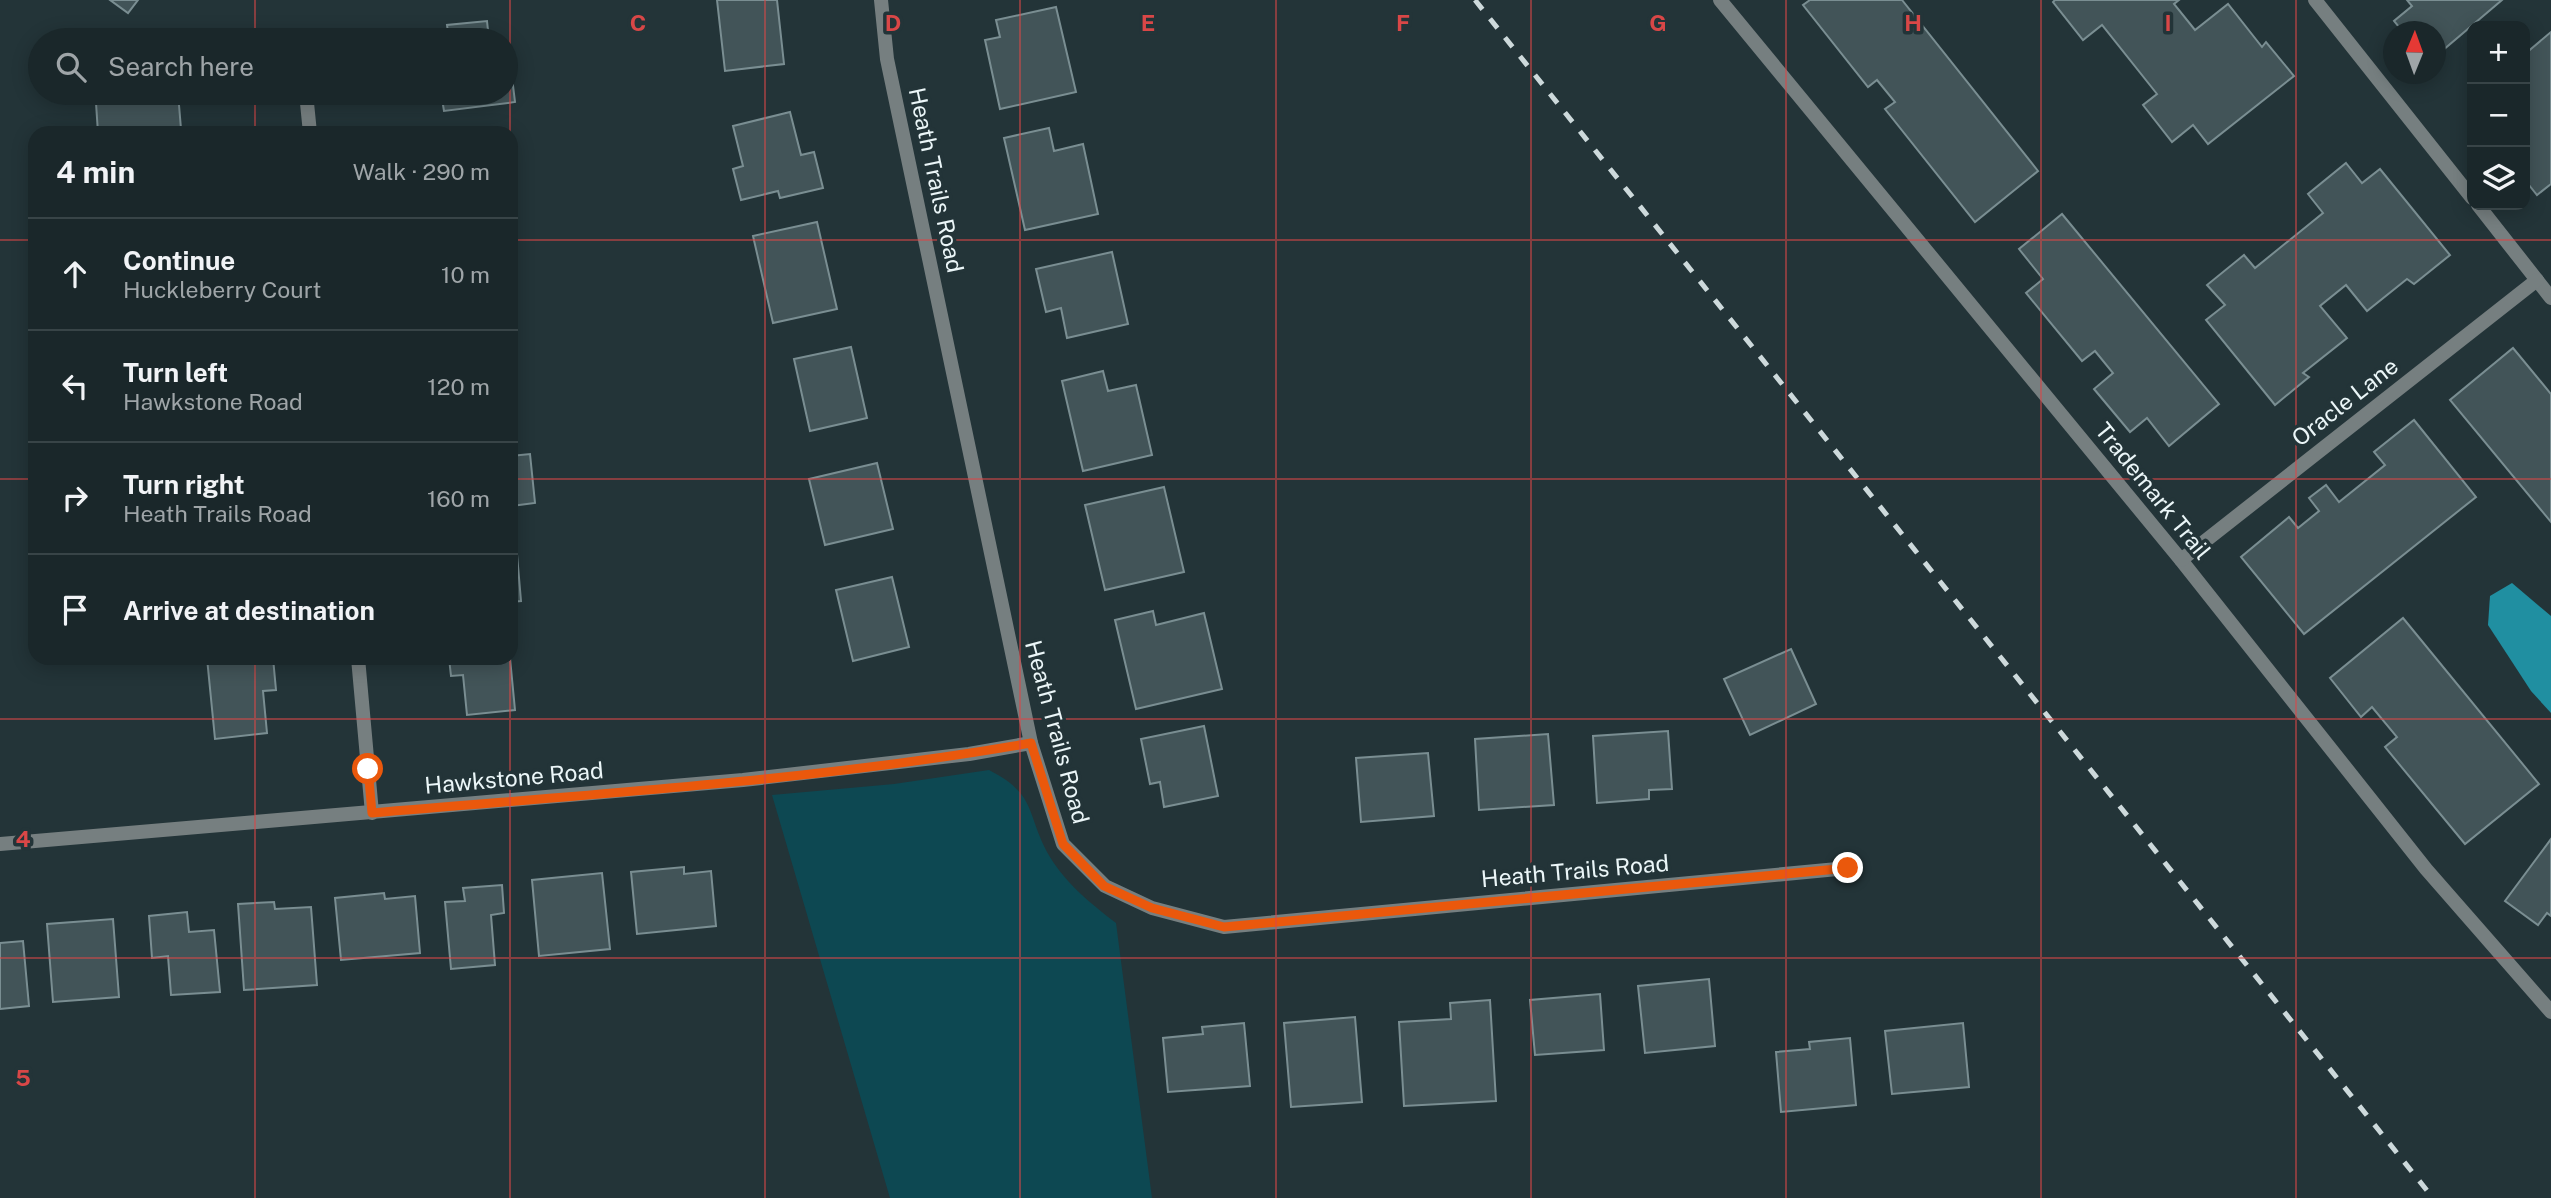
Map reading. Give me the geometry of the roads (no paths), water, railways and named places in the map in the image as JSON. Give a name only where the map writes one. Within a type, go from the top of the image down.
[{"type":"street","name":"Heath Trails Road","points":[[881,0],[887,59],[1031,743],[1063,844],[1104,886],[1152,908],[1224,927],[1848,868]]},
{"type":"street","name":"Trademark Trail","points":[[1720,0],[2181,560],[2426,869],[2551,1012]]},
{"type":"street","points":[[2315,0],[2467,192]]},
{"type":"street","points":[[307,105],[309,126]]},
{"type":"street","points":[[2482,210],[2551,298]]},
{"type":"street","name":"Oracle Lane","points":[[2181,560],[2537,280]]},
{"type":"street","points":[[359,665],[372,813]]},
{"type":"street","name":"Hawkstone Road","points":[[0,844],[743,780],[969,754],[1031,743]]},
{"type":"railway","points":[[1475,0],[2433,1198]]}]
